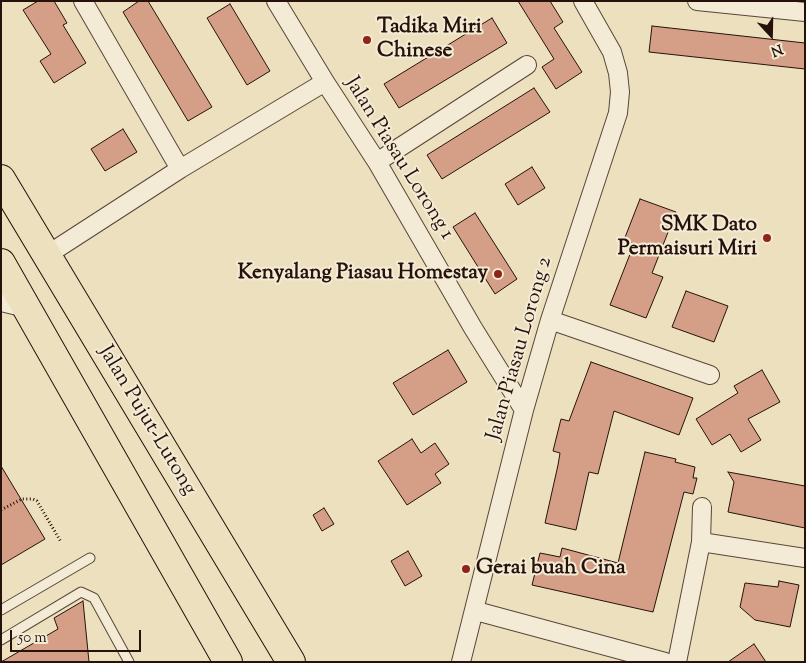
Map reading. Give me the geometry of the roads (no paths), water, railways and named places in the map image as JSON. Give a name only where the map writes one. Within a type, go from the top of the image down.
[{"type":"highway","name":"Jalan Pujut-Lutong","points":[[4,182],[291,662]]},
{"type":"highway","points":[[1,263],[14,305],[228,662]]},
{"type":"street","points":[[83,1],[180,169]]},
{"type":"street","points":[[276,1],[325,82]]},
{"type":"street","name":"Jalan Piasau Lorong 2","points":[[462,662],[524,410],[550,320],[618,113],[620,92],[618,73],[612,52],[584,1]]},
{"type":"street","points":[[697,1],[805,12]]},
{"type":"street","points":[[377,162],[528,65]]},
{"type":"street","name":"Jalan Piasau Lorong 1","points":[[47,255],[180,169],[325,82],[377,162],[473,328],[524,410]]},
{"type":"street","points":[[550,320],[710,375]]},
{"type":"street","points":[[677,662],[701,542],[702,507]]},
{"type":"street","points":[[701,542],[805,558]]},
{"type":"street","points":[[476,611],[664,662]]},
{"type":"lane","points":[[1,610],[90,558]]},
{"type":"lane","points":[[1,640],[81,592],[94,598],[129,662]]},
{"type":"place","name":"Tadika Miri Chinese","points":[[367,40]]},
{"type":"place","name":"SMK Dato Permaisuri Miri","points":[[767,238]]},
{"type":"place","name":"Kenyalang Piasau Homestay","points":[[498,274]]},
{"type":"place","name":"Gerai buah Cina","points":[[466,569]]}]
